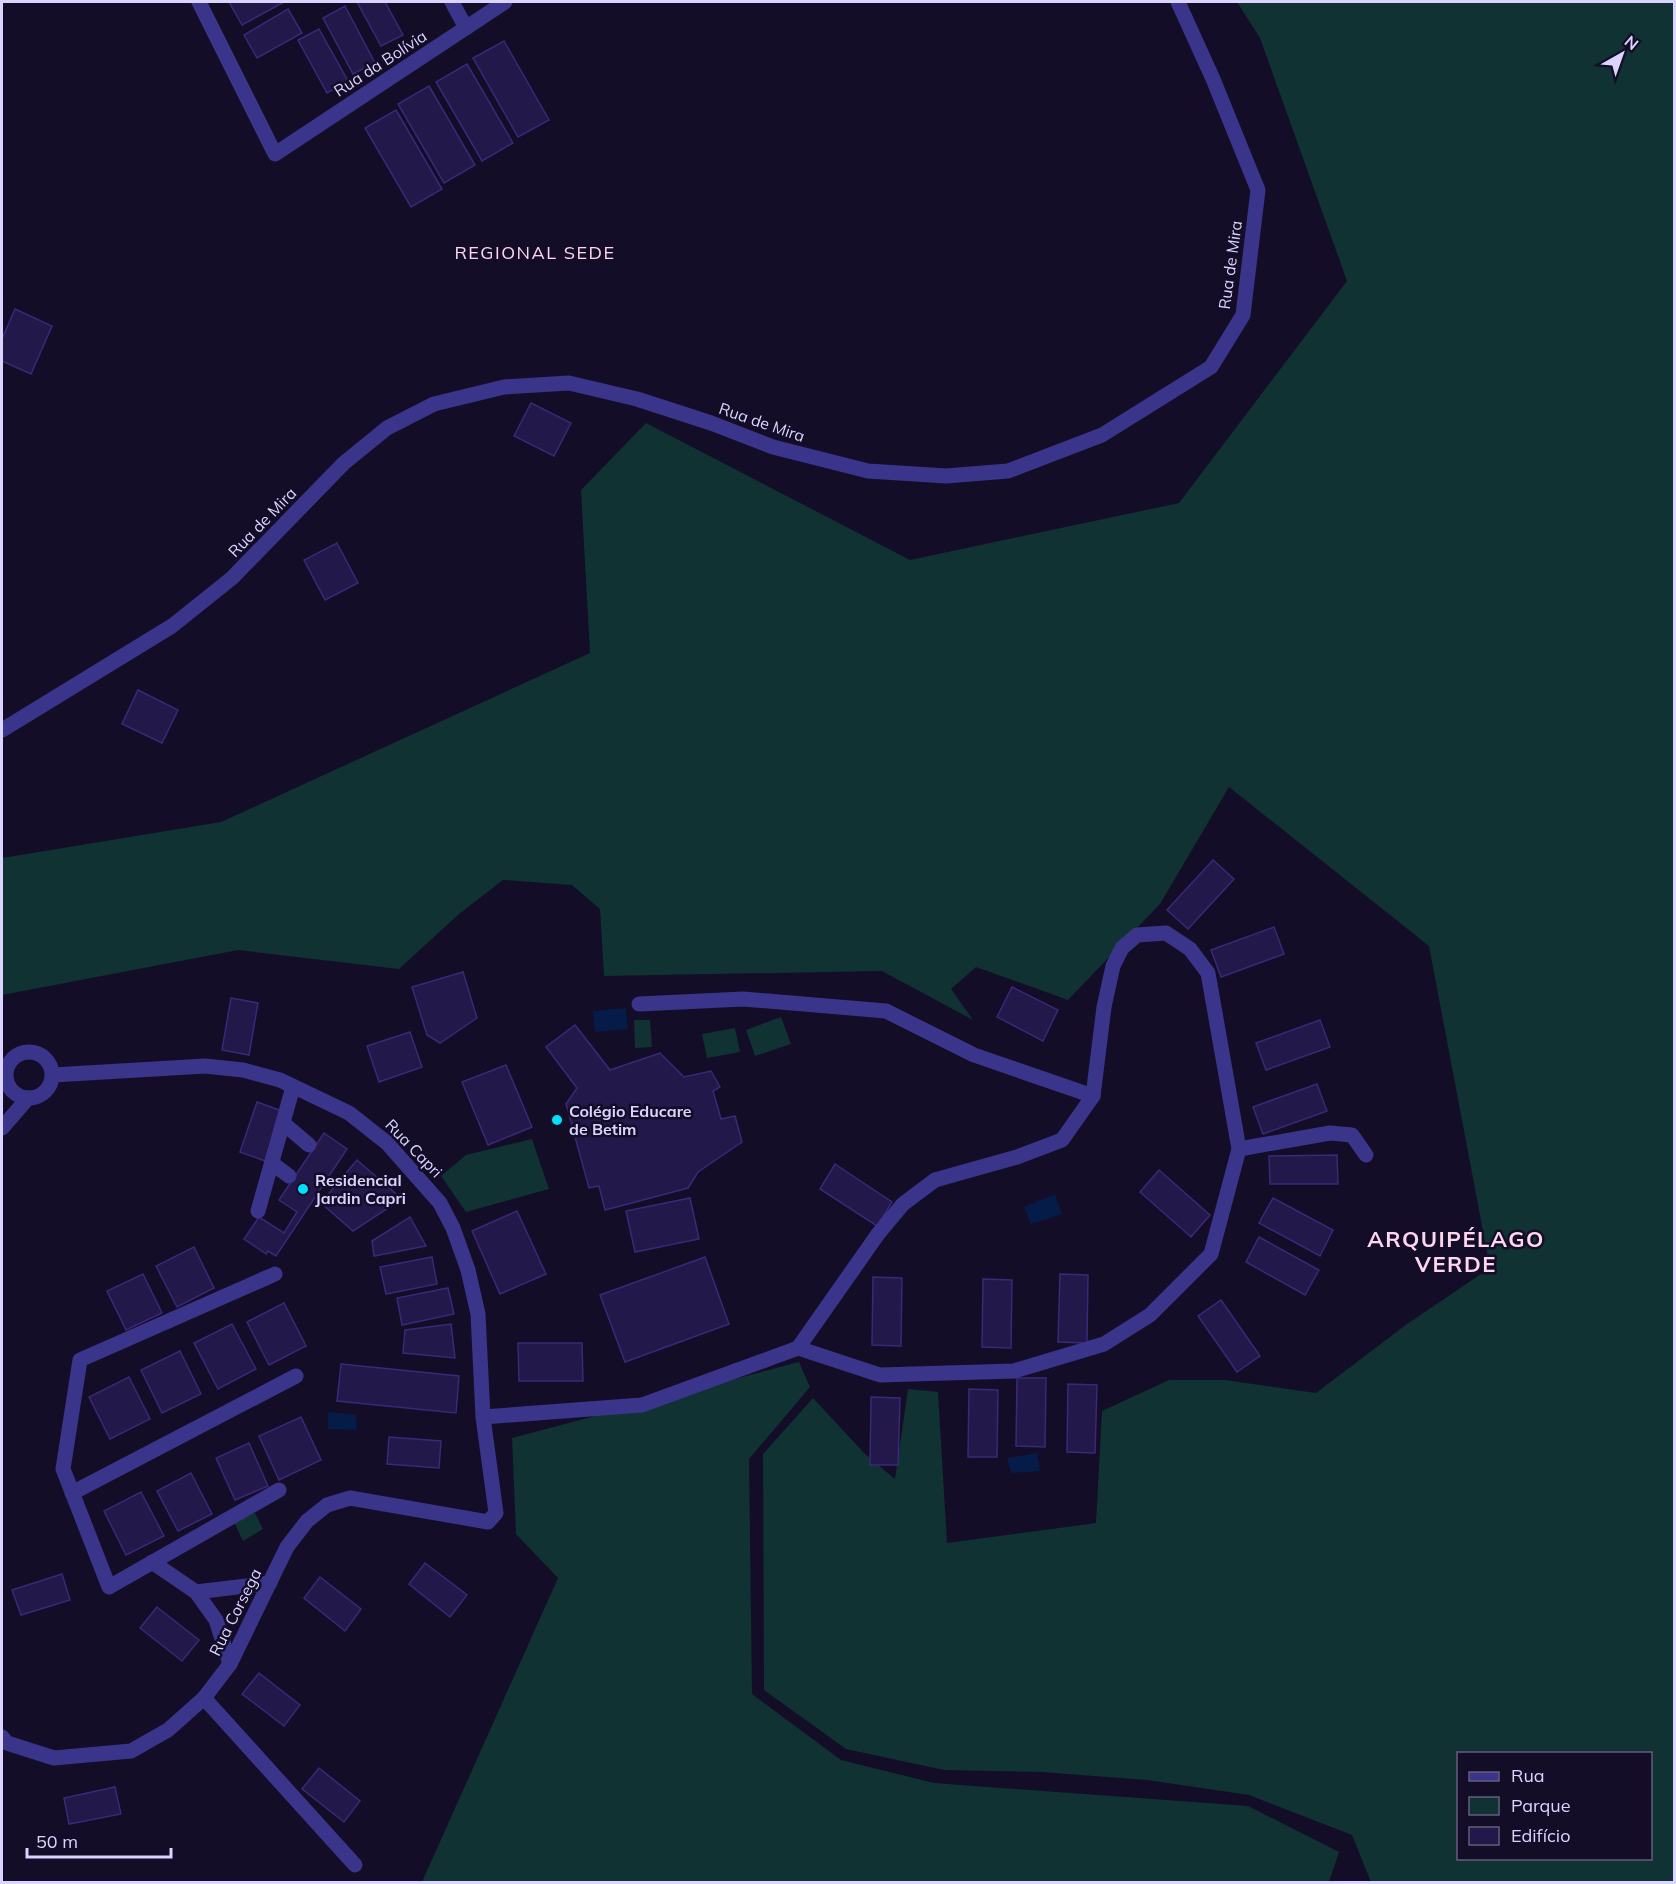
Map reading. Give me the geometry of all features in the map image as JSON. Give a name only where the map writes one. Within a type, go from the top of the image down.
[{"type":"street","name":"Rua da Bolívia","points":[[199,2],[275,154],[505,2]]},
{"type":"street","points":[[452,2],[466,28]]},
{"type":"street","name":"Rua de Mira","points":[[2,730],[172,626],[232,578],[344,463],[387,428],[434,404],[504,387],[569,383],[669,409],[773,447],[868,471],[946,476],[1008,471],[1102,435],[1211,367],[1243,315],[1258,190],[1213,79],[1178,2]]},
{"type":"street","points":[[483,1417],[642,1405],[798,1348],[878,1233],[903,1204],[935,1180],[1017,1157],[1062,1140],[1092,1096],[1104,1006],[1113,966],[1122,948],[1137,935],[1166,933],[1190,949],[1208,973],[1239,1149],[1211,1254],[1150,1315],[1104,1344],[1014,1371],[880,1375],[798,1348]]},
{"type":"street","points":[[639,1004],[743,999],[886,1011],[974,1055],[1092,1096]]},
{"type":"street","points":[[2,1128],[28,1098],[42,1094],[48,1088],[53,1075],[47,1059],[34,1052],[26,1051],[6,1058],[5,1074],[7,1083],[15,1093],[28,1098]]},
{"type":"street","name":"Rua Capri","points":[[53,1075],[205,1066],[243,1070],[293,1087],[349,1113],[380,1137],[421,1179],[440,1203],[453,1228],[468,1270],[478,1314],[483,1417],[495,1513]]},
{"type":"street","points":[[258,1211],[293,1087]]},
{"type":"street","points":[[284,1123],[309,1145]]},
{"type":"street","points":[[1239,1149],[1330,1133],[1352,1135],[1366,1155]]},
{"type":"street","points":[[273,1164],[289,1176]]},
{"type":"street","points":[[275,1274],[80,1360],[63,1469],[109,1587],[279,1490]]},
{"type":"street","points":[[72,1493],[296,1376]]},
{"type":"street","name":"Rua Corsega","points":[[2,1737],[7,1743],[54,1758],[131,1750],[168,1730],[204,1698],[230,1664],[287,1547],[307,1521],[327,1505],[350,1498],[488,1522],[495,1513]]},
{"type":"street","points":[[152,1562],[196,1592],[216,1620],[230,1664]]},
{"type":"street","points":[[196,1592],[270,1583]]},
{"type":"street","points":[[204,1698],[355,1865]]},
{"type":"green space","points":[[1237,2],[1674,2],[1674,1882],[1371,1882],[1352,1835],[1249,1795],[1147,1780],[1041,1772],[944,1770],[846,1749],[764,1690],[763,1454],[813,1398],[865,1454],[895,1479],[908,1389],[938,1392],[947,1543],[1096,1523],[1102,1411],[1169,1380],[1225,1380],[1316,1393],[1407,1324],[1490,1268],[1429,946],[1229,787],[1160,904],[1068,1000],[976,967],[951,989],[973,1020],[882,971],[604,976],[600,909],[572,885],[503,880],[459,914],[399,969],[238,950],[2,995],[2,858],[221,822],[590,653],[581,490],[646,423],[910,560],[1179,503],[1347,281],[1260,38]]},
{"type":"green space","points":[[781,1017],[791,1044],[755,1056],[746,1030]]},
{"type":"green space","points":[[634,1020],[650,1020],[652,1047],[635,1048]]},
{"type":"green space","points":[[735,1028],[740,1052],[707,1058],[702,1034]]},
{"type":"green space","points":[[532,1139],[549,1189],[466,1212],[441,1176],[466,1155]]},
{"type":"green space","points":[[799,1362],[810,1387],[749,1459],[752,1694],[841,1760],[934,1783],[1248,1806],[1339,1852],[1329,1882],[422,1882],[558,1578],[516,1534],[512,1438]]},
{"type":"green space","points":[[255,1513],[263,1529],[243,1541],[234,1522]]},
{"type":"water","points":[[626,1008],[628,1029],[595,1032],[593,1011]]},
{"type":"water","points":[[1055,1194],[1062,1214],[1031,1224],[1024,1207]]},
{"type":"water","points":[[328,1412],[356,1415],[357,1430],[328,1429]]},
{"type":"water","points":[[1037,1453],[1040,1471],[1011,1473],[1007,1458]]},
{"type":"building","points":[[229,2],[284,2],[242,25]]},
{"type":"building","points":[[357,2],[385,2],[403,35],[381,46]]},
{"type":"building","points":[[345,6],[375,63],[353,74],[323,18]]},
{"type":"building","points":[[288,9],[302,33],[257,58],[244,35]]},
{"type":"building","points":[[319,29],[348,81],[327,93],[298,40]]},
{"type":"building","points":[[504,41],[549,120],[518,137],[473,58]]},
{"type":"building","points":[[467,64],[513,143],[482,161],[436,82]]},
{"type":"building","points":[[429,86],[475,165],[444,183],[398,104]]},
{"type":"building","points":[[396,110],[442,189],[411,207],[365,128]]},
{"type":"building","points":[[15,309],[52,326],[31,374],[2,361],[2,339]]},
{"type":"building","points":[[531,403],[571,423],[554,456],[514,436]]},
{"type":"building","points":[[337,543],[358,583],[325,600],[304,560]]},
{"type":"building","points":[[138,690],[178,710],[162,743],[122,724]]},
{"type":"building","points":[[1213,860],[1234,879],[1188,929],[1167,910]]},
{"type":"building","points":[[1274,927],[1284,954],[1221,977],[1211,950]]},
{"type":"building","points":[[463,972],[477,1018],[440,1043],[427,1035],[412,987]]},
{"type":"building","points":[[1012,987],[1058,1010],[1043,1041],[997,1017]]},
{"type":"building","points":[[231,998],[258,1003],[249,1055],[222,1050]]},
{"type":"building","points":[[1320,1020],[1330,1047],[1266,1070],[1256,1043]]},
{"type":"building","points":[[575,1025],[610,1070],[660,1053],[684,1077],[711,1071],[720,1087],[713,1091],[721,1119],[735,1116],[742,1142],[698,1172],[688,1188],[605,1210],[599,1186],[589,1188],[566,1104],[577,1088],[546,1047]]},
{"type":"building","points":[[410,1032],[422,1067],[379,1082],[367,1046]]},
{"type":"building","points":[[506,1065],[532,1127],[488,1145],[462,1082]]},
{"type":"building","points":[[1317,1084],[1327,1111],[1263,1134],[1253,1107]]},
{"type":"building","points":[[257,1102],[282,1111],[265,1161],[240,1152]]},
{"type":"building","name":"Residencial Jardin Capri","points":[[324,1133],[347,1149],[276,1256],[268,1251],[266,1254],[244,1239],[259,1217],[284,1233],[297,1212],[279,1200]]},
{"type":"building","points":[[1337,1155],[1338,1184],[1270,1184],[1269,1156]]},
{"type":"building","points":[[357,1160],[402,1199],[353,1231],[321,1203]]},
{"type":"building","points":[[835,1164],[892,1202],[877,1226],[820,1189]]},
{"type":"building","points":[[1159,1170],[1210,1215],[1191,1237],[1140,1192]]},
{"type":"building","points":[[690,1198],[699,1239],[635,1252],[626,1211]]},
{"type":"building","points":[[1273,1198],[1333,1230],[1320,1256],[1259,1223]]},
{"type":"building","points":[[517,1211],[546,1274],[500,1294],[472,1231]]},
{"type":"building","points":[[410,1217],[426,1246],[374,1256],[372,1241]]},
{"type":"building","points":[[1259,1237],[1319,1270],[1305,1295],[1246,1262]]},
{"type":"building","points":[[194,1247],[214,1288],[177,1307],[156,1266]]},
{"type":"building","points":[[432,1257],[437,1284],[386,1294],[380,1267]]},
{"type":"building","points":[[705,1257],[729,1324],[625,1362],[600,1295]]},
{"type":"building","points":[[143,1274],[162,1313],[126,1330],[107,1291]]},
{"type":"building","points":[[1060,1274],[1088,1275],[1087,1343],[1058,1342]]},
{"type":"building","points":[[873,1277],[902,1278],[901,1346],[872,1345]]},
{"type":"building","points":[[983,1279],[1012,1280],[1011,1348],[982,1347]]},
{"type":"building","points":[[448,1288],[454,1314],[402,1325],[397,1298]]},
{"type":"building","points":[[1221,1300],[1260,1356],[1237,1372],[1198,1316]]},
{"type":"building","points":[[284,1303],[306,1346],[269,1365],[247,1322]]},
{"type":"building","points":[[232,1324],[256,1369],[218,1389],[194,1343]]},
{"type":"building","points":[[451,1324],[455,1358],[403,1353],[405,1330]]},
{"type":"building","points":[[518,1343],[582,1343],[583,1381],[519,1381]]},
{"type":"building","points":[[180,1351],[201,1394],[162,1413],[141,1370]]},
{"type":"building","points":[[341,1364],[459,1376],[456,1413],[337,1401]]},
{"type":"building","points":[[129,1377],[150,1419],[110,1439],[89,1397]]},
{"type":"building","points":[[1017,1378],[1046,1378],[1045,1447],[1016,1446]]},
{"type":"building","points":[[1068,1384],[1097,1385],[1095,1453],[1067,1452]]},
{"type":"building","points":[[969,1389],[998,1390],[997,1457],[968,1457]]},
{"type":"building","points":[[871,1397],[900,1398],[898,1465],[870,1465]]},
{"type":"building","points":[[301,1417],[321,1460],[279,1480],[259,1436]]},
{"type":"building","points":[[389,1437],[441,1441],[439,1468],[387,1464]]},
{"type":"building","points":[[249,1443],[268,1486],[235,1500],[216,1458]]},
{"type":"building","points":[[191,1473],[212,1514],[178,1531],[157,1491]]},
{"type":"building","points":[[141,1492],[164,1536],[126,1555],[104,1511]]},
{"type":"building","points":[[425,1563],[467,1595],[450,1617],[409,1584]]},
{"type":"building","points":[[62,1574],[70,1600],[21,1615],[12,1590]]},
{"type":"building","points":[[320,1577],[361,1609],[345,1631],[304,1598]]},
{"type":"building","points":[[157,1607],[199,1640],[182,1661],[140,1628]]},
{"type":"building","points":[[259,1673],[300,1705],[284,1726],[242,1694]]},
{"type":"building","points":[[319,1768],[360,1801],[344,1822],[302,1789]]},
{"type":"building","points":[[115,1787],[121,1814],[69,1824],[64,1798]]},
{"type":"place","name":"Colégio Educare de Betim","points":[[557,1120]]},
{"type":"place","name":"Residencial Jardin Capri","points":[[303,1189]]},
{"type":"district","name":"REGIONAL SEDE","points":[[535,253]]},
{"type":"district","name":"ARQUIPÉLAGO VERDE","points":[[1456,1252]]}]
